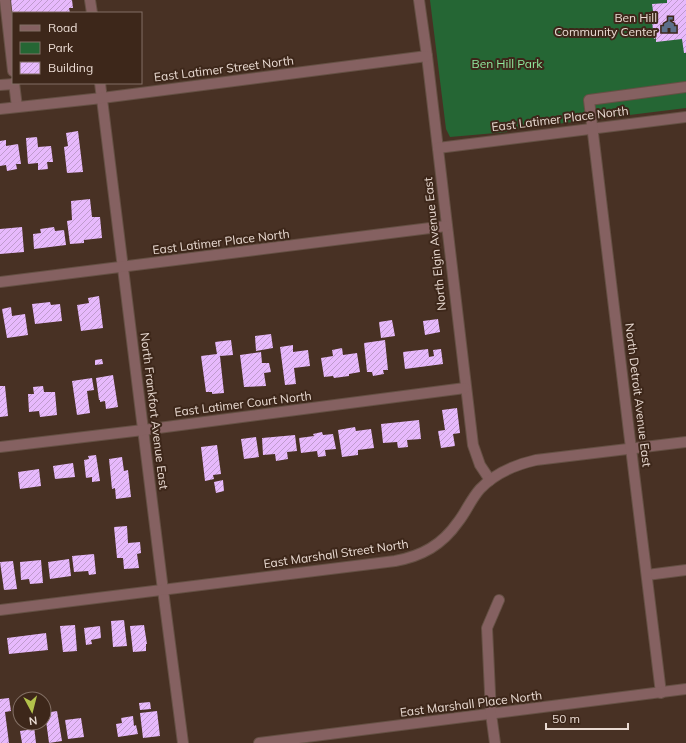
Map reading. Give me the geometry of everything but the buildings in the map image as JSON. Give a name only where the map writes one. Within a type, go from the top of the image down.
[{"type":"street","points":[[5,0],[12,47]]},
{"type":"street","points":[[90,0],[92,12]]},
{"type":"street","name":"North Elgin Avenue East","points":[[419,0],[438,148],[472,445],[480,465],[490,480]]},
{"type":"street","name":"East Latimer Street North","points":[[0,109],[102,98],[427,56]]},
{"type":"street","points":[[0,85],[12,83]]},
{"type":"street","points":[[14,84],[17,107]]},
{"type":"street","name":"North Frankfort Avenue East","points":[[100,84],[183,743]]},
{"type":"street","name":"North Detroit Avenue East","points":[[661,693],[590,100],[686,87]]},
{"type":"street","name":"East Latimer Place North","points":[[438,148],[686,117]]},
{"type":"street","name":"East Latimer Place North","points":[[0,282],[446,226]]},
{"type":"street","name":"East Latimer Court North","points":[[0,447],[465,388]]},
{"type":"street","name":"East Marshall Street North","points":[[0,610],[411,558],[432,547],[449,534],[479,490],[490,480],[513,466],[525,462],[686,442]]},
{"type":"street","points":[[647,575],[686,570]]},
{"type":"street","points":[[495,743],[491,714],[487,628],[498,600]]},
{"type":"street","name":"East Marshall Place North","points":[[259,743],[686,689]]},
{"type":"green space","name":"Ben Hill Park","points":[[430,0],[686,0],[686,108],[507,130],[507,132],[450,137],[446,129]]},
{"type":"place","name":"Ben Hill Community Center","points":[[669,25]]}]
